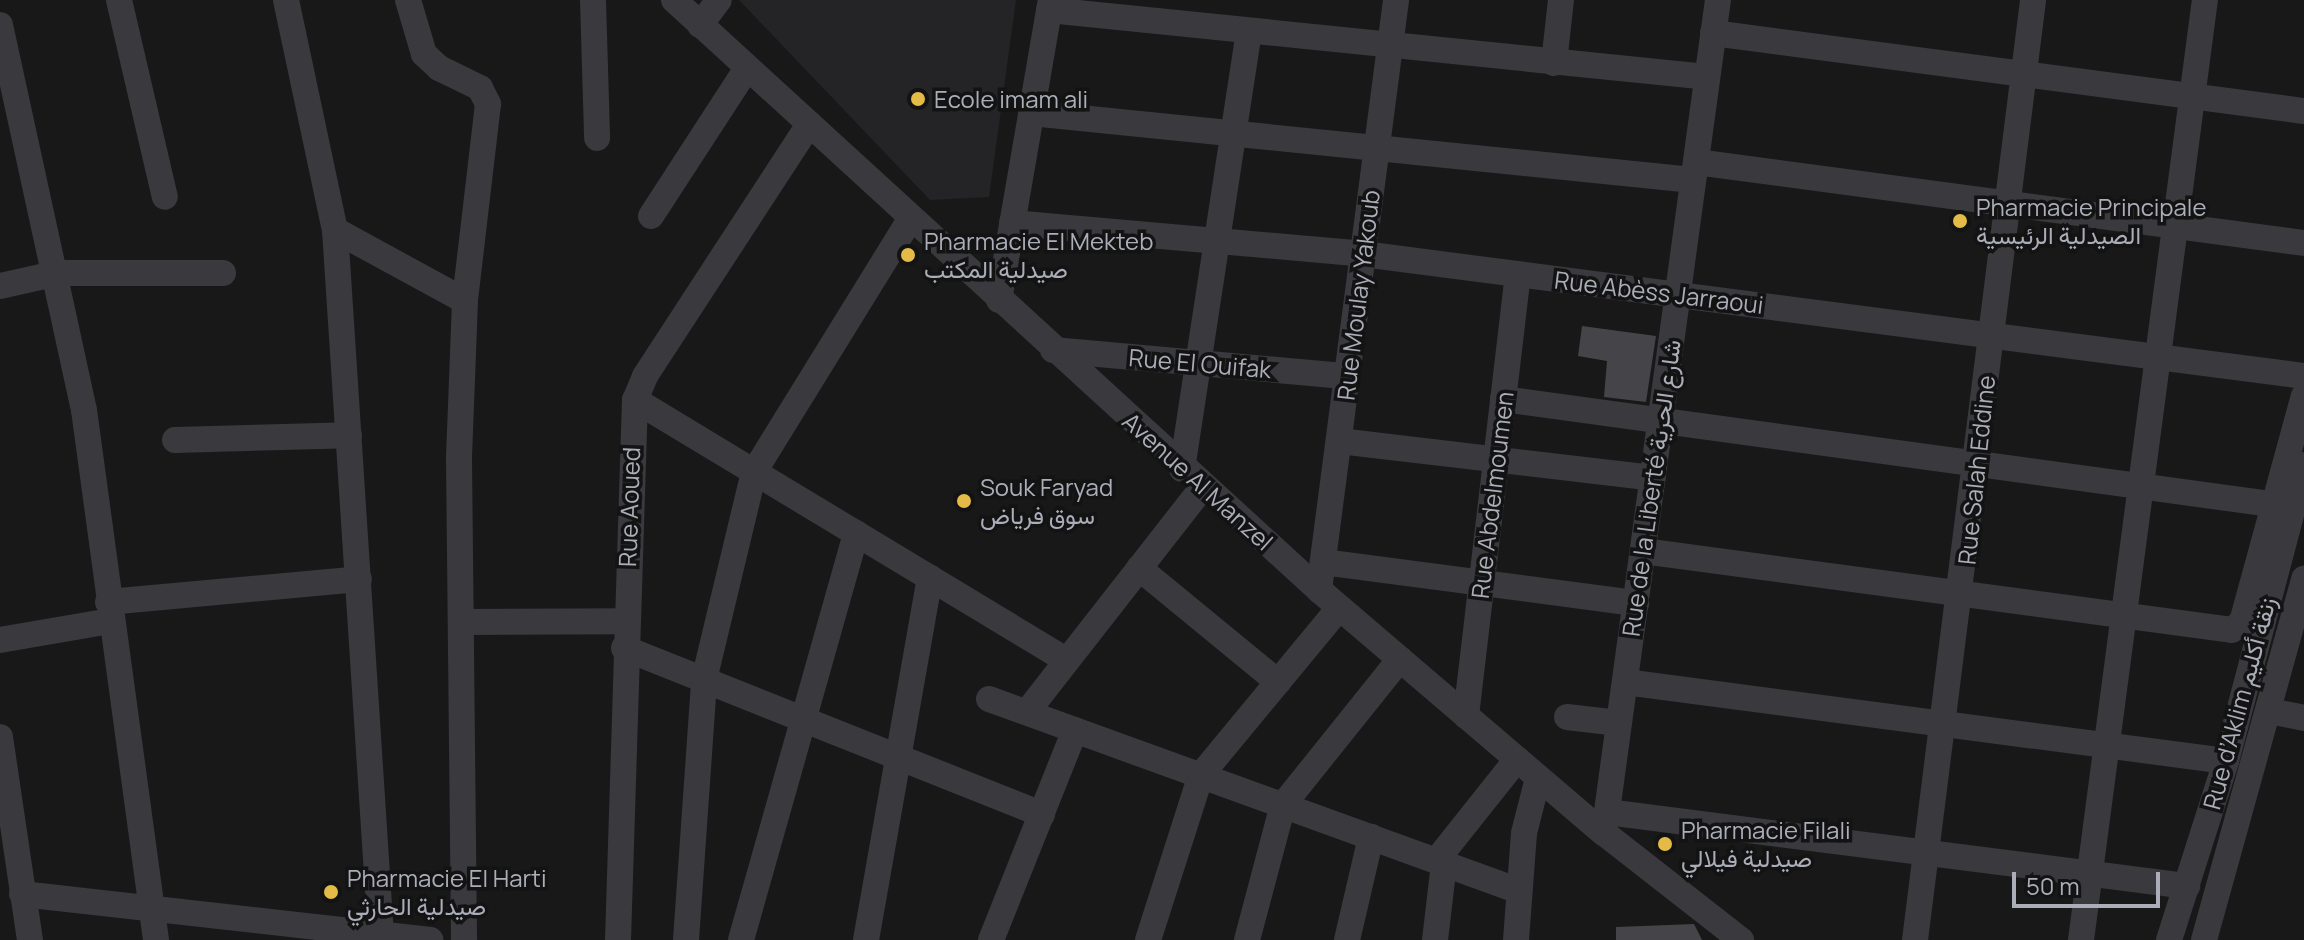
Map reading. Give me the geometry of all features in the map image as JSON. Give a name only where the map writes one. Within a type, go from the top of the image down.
[{"type":"street","points":[[119,0],[165,197]]},
{"type":"street","points":[[286,0],[335,230],[381,935]]},
{"type":"street","points":[[408,0],[424,54],[480,88],[488,104],[465,301],[461,622],[464,940]]},
{"type":"street","points":[[593,0],[597,138]]},
{"type":"street","name":"Avenue Al Manzel","points":[[674,0],[1182,469],[1339,608],[1538,778],[1605,823],[1741,940]]},
{"type":"street","points":[[700,25],[719,0]]},
{"type":"street","name":"Rue Moulay Yakoub","points":[[1319,590],[1396,0]]},
{"type":"street","points":[[1554,63],[1561,0]]},
{"type":"street","name":"Rue de la Liberté شارع الحرية","points":[[1605,823],[1718,0]]},
{"type":"street","name":"Rue Salah Eddine","points":[[1915,940],[1962,593],[2033,0]]},
{"type":"street","points":[[2081,940],[2205,0]]},
{"type":"street","points":[[999,300],[1050,5],[1249,32],[1707,77]]},
{"type":"street","points":[[0,25],[10,101],[58,273],[109,612],[133,735],[156,940]]},
{"type":"street","points":[[1182,469],[1249,32]]},
{"type":"street","points":[[1713,33],[2304,111]]},
{"type":"street","points":[[651,216],[747,68]]},
{"type":"street","points":[[1031,113],[1376,150],[1694,171],[2008,204],[2304,243]]},
{"type":"street","name":"Rue Aoued","points":[[618,940],[624,648],[635,400],[645,376],[809,124]]},
{"type":"street","points":[[686,940],[704,680],[754,472],[911,218]]},
{"type":"street","name":"Rue Abèss Jarraoui","points":[[1012,223],[1363,254],[2158,354],[2304,376]]},
{"type":"street","points":[[335,230],[465,301]]},
{"type":"street","points":[[0,286],[58,273],[223,273]]},
{"type":"street","name":"Rue Abdelmoumen","points":[[1466,716],[1518,274]]},
{"type":"street","name":"Rue El Ouifak","points":[[1053,350],[1347,376]]},
{"type":"street","points":[[1643,551],[2236,629],[2282,506],[2304,396]]},
{"type":"street","points":[[1503,399],[1977,461],[2282,506]]},
{"type":"street","points":[[635,400],[1066,660]]},
{"type":"street","points":[[175,440],[349,435]]},
{"type":"street","points":[[1339,441],[1653,478]]},
{"type":"street","name":"Rue d’Aklim زنقة أكليم","points":[[2169,940],[2226,761],[2282,506],[2304,465]]},
{"type":"street","points":[[1027,712],[1203,487]]},
{"type":"street","points":[[741,940],[856,533]]},
{"type":"street","points":[[1323,562],[1636,603]]},
{"type":"street","points":[[1139,568],[1278,682]]},
{"type":"street","points":[[866,940],[930,578]]},
{"type":"street","points":[[0,640],[109,612],[359,579]]},
{"type":"street","name":"Rue d’Aklim زنقة أكليم","points":[[2204,940],[2302,592]]},
{"type":"street","points":[[1148,940],[1201,775],[1339,608]]},
{"type":"street","points":[[461,622],[625,621]]},
{"type":"street","points":[[624,648],[1042,814]]},
{"type":"street","points":[[1247,940],[1283,805],[1400,659]]},
{"type":"street","points":[[1625,682],[2226,761]]},
{"type":"street","points":[[989,699],[1519,891]]},
{"type":"street","points":[[2269,711],[2304,718]]},
{"type":"street","points":[[1567,717],[1619,723]]},
{"type":"street","points":[[991,940],[1075,730]]},
{"type":"street","points":[[0,737],[30,940]]},
{"type":"street","points":[[1435,940],[1440,862],[1517,759]]},
{"type":"street","points":[[1516,940],[1524,833],[1538,778]]},
{"type":"street","points":[[1605,823],[1926,852],[2187,886]]},
{"type":"street","points":[[1347,940],[1371,837]]},
{"type":"street","points":[[22,894],[154,913],[430,940]]},
{"type":"shaded area","name":"Ecole imam ali","points":[[739,0],[1016,0],[989,197],[930,200]]},
{"type":"building","points":[[1582,326],[1656,336],[1646,402],[1604,397],[1607,361],[1578,356]]},
{"type":"building","points":[[1694,924],[1702,940],[1616,940],[1616,927]]},
{"type":"place","name":"Ecole imam ali","points":[[918,99]]},
{"type":"place","name":"Pharmacie Principale الصيدلية الرئيسية","points":[[1960,221]]},
{"type":"place","name":"Pharmacie El Mekteb صيدلية المكتب","points":[[908,255]]},
{"type":"place","name":"Souk Faryad سوق فرياض","points":[[964,501]]},
{"type":"place","name":"Pharmacie Filali صيدلية فيلالي","points":[[1665,844]]},
{"type":"place","name":"Pharmacie El Harti صيدلية الحارثي","points":[[331,892]]}]
